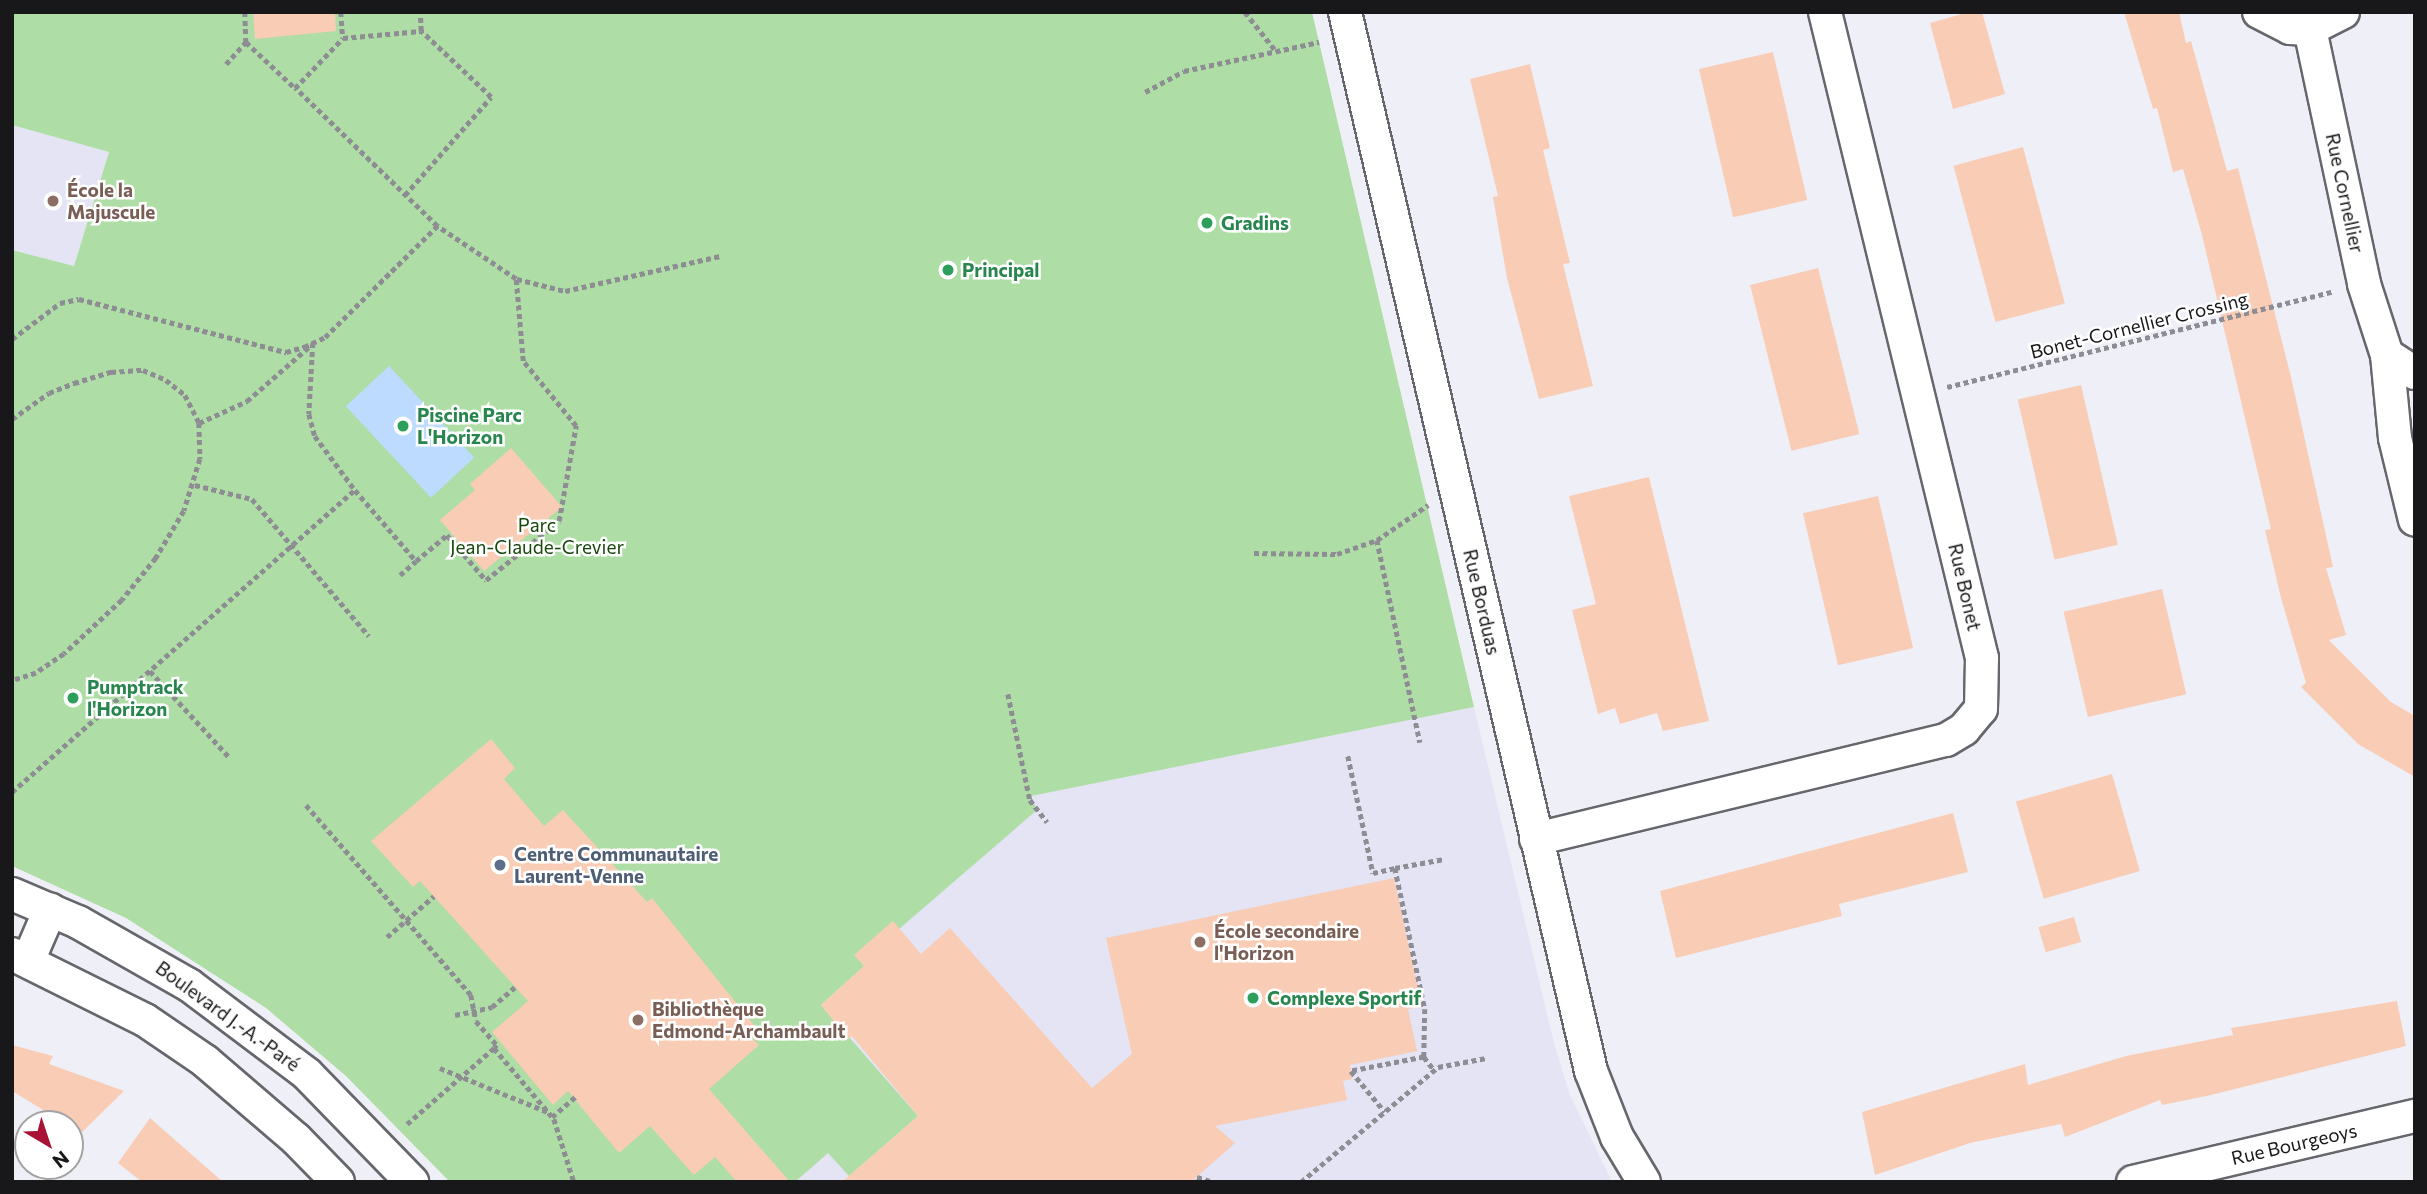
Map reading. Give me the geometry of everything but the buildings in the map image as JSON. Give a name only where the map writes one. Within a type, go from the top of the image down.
[{"type":"street","name":"Rue Borduas","points":[[1345,12],[1591,1070],[1617,1137],[1644,1182]]},
{"type":"street","name":"Rue Bonet","points":[[1536,839],[1946,740],[1965,729],[1981,709],[1982,658],[1920,393],[1825,12]]},
{"type":"street","points":[[2259,12],[2290,28],[2311,29],[2343,12]]},
{"type":"street","name":"Rue Cornellier","points":[[2311,29],[2364,284],[2387,355],[2396,439],[2415,520]]},
{"type":"street","points":[[2387,355],[2415,373]]},
{"type":"street","name":"Boulevard J.-A.-Paré","points":[[12,894],[130,948],[277,1049],[349,1114],[412,1182]]},
{"type":"street","points":[[50,910],[20,957],[145,1020],[205,1060],[296,1139],[338,1182]]},
{"type":"street","name":"Rue Bourgeoys","points":[[2133,1182],[2415,1116]]},
{"type":"path","points":[[226,64],[246,42],[245,12]]},
{"type":"path","points":[[341,12],[343,38]]},
{"type":"path","points":[[405,195],[491,97],[421,32],[419,12]]},
{"type":"path","points":[[1245,12],[1276,51]]},
{"type":"path","points":[[295,88],[343,38],[421,32]]},
{"type":"path","points":[[246,42],[437,226],[516,279],[565,291],[720,256]]},
{"type":"path","points":[[1145,92],[1184,71],[1319,42]]},
{"type":"path","points":[[12,339],[60,303],[79,299],[286,352],[325,337],[437,226]]},
{"type":"path","points":[[400,575],[447,535],[486,580],[559,521],[576,426],[523,361],[516,279]]},
{"type":"path","name":"Bonet-Cornellier Crossing","points":[[1920,393],[2364,284]]},
{"type":"path","points":[[199,423],[247,401],[313,343]]},
{"type":"path","points":[[313,343],[309,414],[314,436],[355,491],[416,561]]},
{"type":"path","points":[[12,419],[49,393],[74,383],[111,372],[143,370],[166,380],[185,395],[199,423],[200,458],[195,485],[156,558],[122,600],[64,654],[36,673],[12,681]]},
{"type":"path","points":[[195,485],[252,499],[369,636]]},
{"type":"path","points":[[12,792],[355,491]]},
{"type":"path","points":[[1254,554],[1337,554],[1377,540],[1428,505],[1458,497]]},
{"type":"path","points":[[1377,540],[1420,743]]},
{"type":"path","points":[[150,671],[229,757]]},
{"type":"path","points":[[1008,694],[1030,800],[1047,822]]},
{"type":"path","points":[[1348,756],[1373,873],[1444,859]]},
{"type":"path","points":[[306,805],[471,995],[476,1021],[497,1045],[407,1124]]},
{"type":"path","points":[[1395,868],[1425,1009],[1424,1057],[1434,1070]]},
{"type":"path","points":[[387,937],[434,896]]},
{"type":"path","points":[[455,1014],[492,1007],[515,987]]},
{"type":"path","points":[[494,1048],[550,1115],[573,1182]]},
{"type":"path","points":[[1385,1112],[1351,1071],[1424,1057]]},
{"type":"path","points":[[1301,1182],[1434,1070],[1486,1058]]},
{"type":"path","points":[[440,1068],[550,1115]]},
{"type":"path","points":[[550,1115],[577,1095]]},
{"type":"path","points":[[1197,1177],[1213,1182]]},
{"type":"shaded area","name":"École la Majuscule","points":[[12,125],[109,152],[74,266],[12,250]]},
{"type":"shaded area","name":"École secondaire l'Horizon","points":[[1474,707],[1554,1043],[1570,1095],[1612,1182],[795,1182],[828,1152],[849,1176],[821,1005],[863,967],[854,955],[1030,796]]},
{"type":"green space","name":"Parc Jean-Claude-Crevier","points":[[12,12],[1312,12],[1474,707],[1031,796],[1037,810],[899,929],[892,922],[855,955],[864,966],[821,1005],[918,1116],[849,1176],[828,1153],[795,1182],[450,1182],[346,1076],[266,1008],[126,918],[12,866],[12,250],[74,266],[109,152],[12,125]]},
{"type":"water","name":"Piscine Parc L'Horizon","points":[[389,366],[474,457],[431,498],[346,406]]},
{"type":"place","name":"École la Majuscule","points":[[53,201]]},
{"type":"place","name":"Gradins","points":[[1207,223]]},
{"type":"place","name":"Principal","points":[[948,270]]},
{"type":"place","name":"Piscine Parc L'Horizon","points":[[403,426]]},
{"type":"place","name":"Pumptrack l'Horizon","points":[[73,698]]},
{"type":"place","name":"Centre Communautaire Laurent-Venne","points":[[500,865]]},
{"type":"place","name":"École secondaire l'Horizon","points":[[1200,942]]},
{"type":"place","name":"Complexe Sportif","points":[[1253,998]]},
{"type":"place","name":"Bibliothèque Edmond-Archambault","points":[[638,1020]]}]
